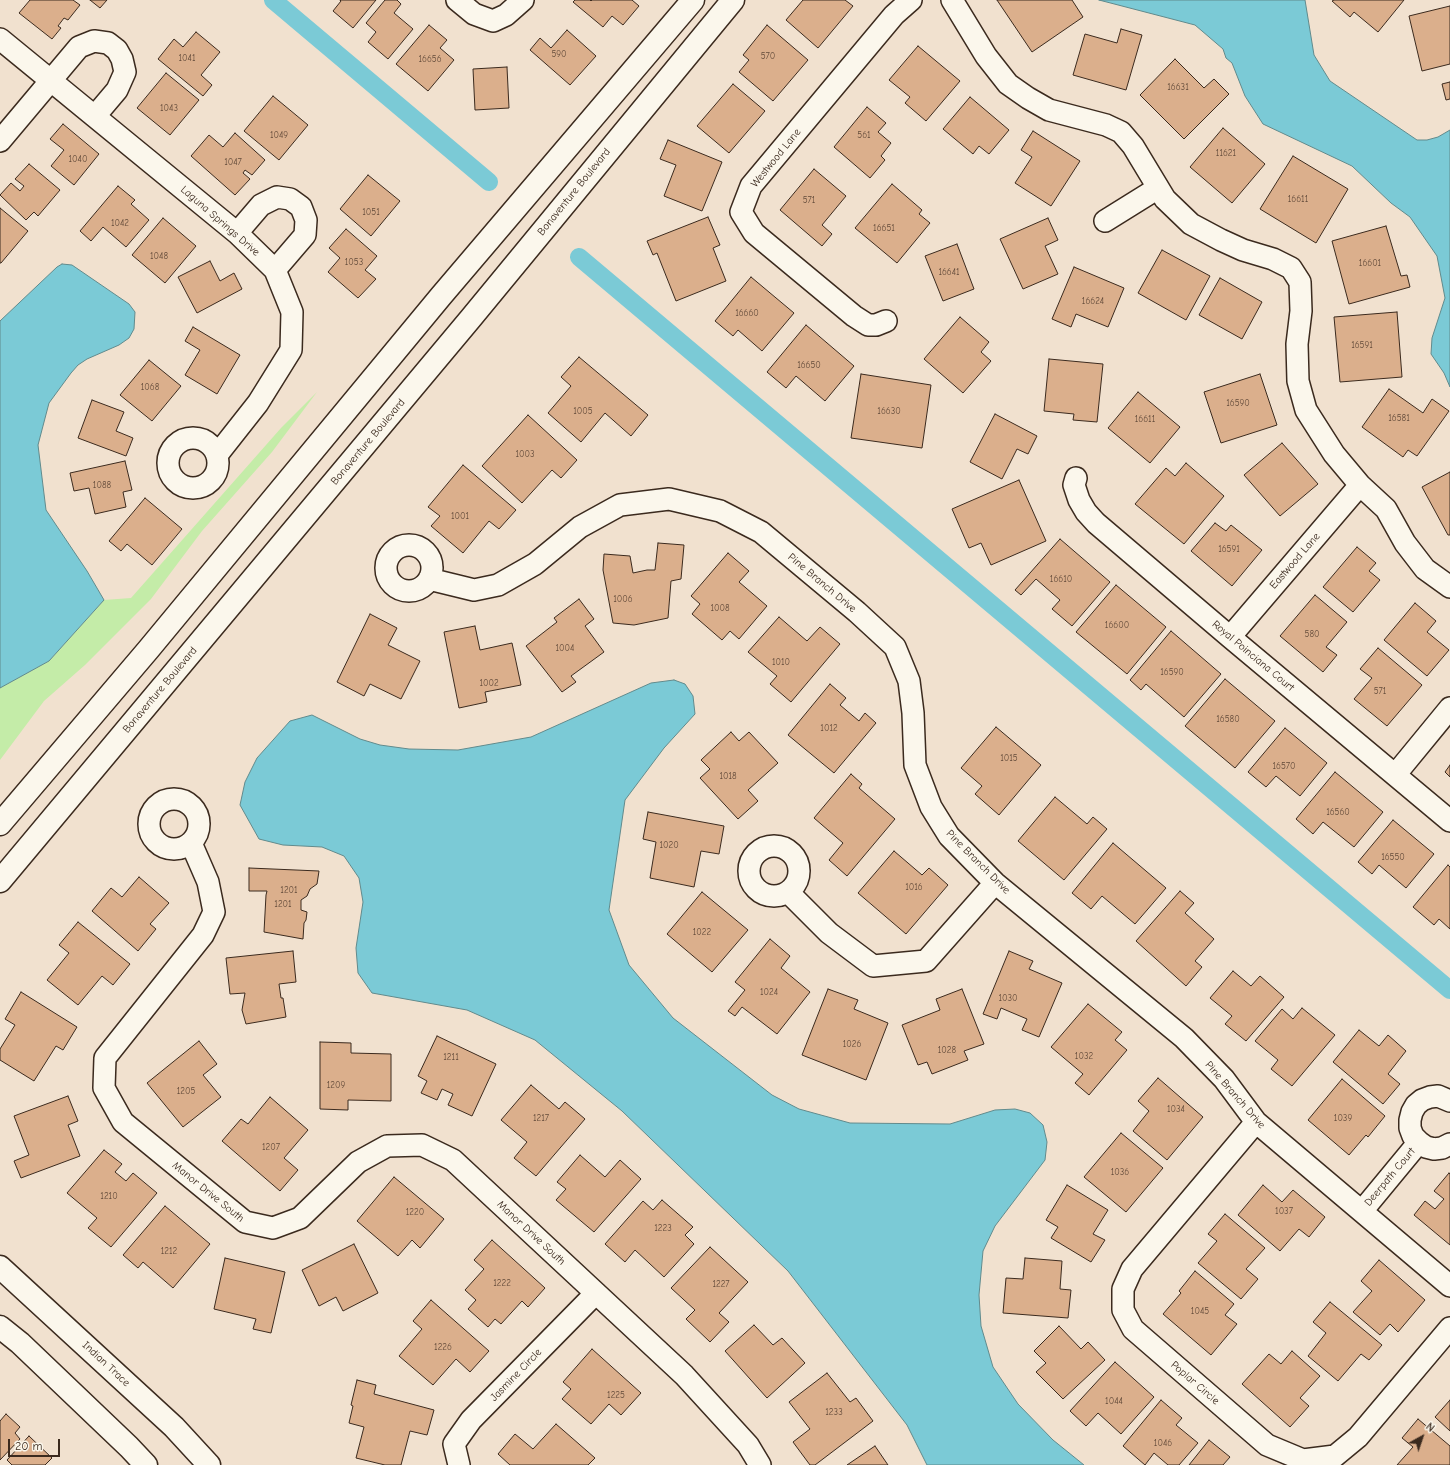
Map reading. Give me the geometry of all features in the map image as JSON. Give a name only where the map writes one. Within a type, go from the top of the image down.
[{"type":"main road","points":[[0,824],[153,644],[441,296],[693,0]]},
{"type":"main road","name":"Bonaventure Boulevard","points":[[0,881],[471,318],[733,0]]},
{"type":"main road","name":"Indian Trace","points":[[0,1266],[174,1427],[209,1465]]},
{"type":"main road","points":[[0,1326],[38,1360],[146,1465]]},
{"type":"street","points":[[457,0],[474,14],[493,21],[506,15],[523,0]]},
{"type":"street","name":"Westwood Lane","points":[[886,321],[876,325],[868,324],[854,316],[754,233],[741,212],[751,186],[894,15],[911,0]]},
{"type":"street","points":[[952,0],[986,56],[1008,84],[1049,110],[1106,125],[1121,132],[1132,146],[1165,199],[1191,224],[1243,250],[1273,259],[1291,268],[1300,282],[1302,311],[1297,344],[1298,380],[1306,410],[1334,454],[1360,485],[1386,509],[1405,543],[1425,569],[1450,588]]},
{"type":"street","name":"Laguna Springs Drive","points":[[0,39],[237,233],[275,270],[292,312],[291,350],[258,403],[216,455]]},
{"type":"street","points":[[0,141],[79,47],[94,41],[108,43],[117,50],[122,59],[125,72],[117,90],[95,116]]},
{"type":"street","points":[[1105,221],[1158,188]]},
{"type":"street","points":[[237,233],[261,205],[277,197],[290,199],[301,207],[306,220],[305,235],[275,270]]},
{"type":"street","name":"Royal Poinciana Court","points":[[1076,478],[1074,485],[1079,500],[1086,512],[1096,523],[1450,821]]},
{"type":"street","name":"Eastwood Lane","points":[[1230,637],[1360,485]]},
{"type":"street","name":"Pine Branch Drive","points":[[429,579],[474,590],[498,585],[536,564],[580,527],[620,505],[669,500],[720,511],[761,532],[857,612],[895,647],[909,681],[915,765],[931,807],[949,836],[995,883],[1184,1038],[1224,1079],[1256,1122],[1450,1286]]},
{"type":"street","points":[[1395,774],[1450,708]]},
{"type":"street","name":"Manor Drive South","points":[[191,843],[208,882],[214,912],[203,935],[106,1058],[104,1088],[123,1122],[245,1222],[273,1228],[300,1218],[358,1162],[387,1146],[422,1145],[453,1160],[684,1375],[748,1445],[760,1465]]},
{"type":"street","points":[[788,892],[828,933],[872,966],[926,961],[995,883]]},
{"type":"street","name":"Deerpath Court","points":[[1450,1100],[1438,1096],[1422,1100],[1416,1105],[1410,1120],[1410,1128],[1413,1136],[1426,1147],[1434,1149],[1442,1148],[1450,1144]]},
{"type":"street","name":"Poplar Circle","points":[[1256,1122],[1132,1269],[1123,1289],[1123,1310],[1133,1329],[1267,1445],[1303,1460],[1335,1456],[1358,1437],[1450,1328]]},
{"type":"street","name":"Deerpath Court","points":[[1362,1211],[1419,1142]]},
{"type":"street","name":"Jasmine Circle","points":[[459,1465],[454,1444],[471,1420],[596,1293]]},
{"type":"green space","points":[[317,392],[272,452],[202,531],[151,599],[85,665],[44,701],[0,760],[0,688],[49,661],[104,600],[131,598],[281,428]]},
{"type":"water","points":[[1099,0],[1305,0],[1314,55],[1330,81],[1417,140],[1427,140],[1438,137],[1450,130],[1450,387],[1444,373],[1431,354],[1432,338],[1445,298],[1437,256],[1410,217],[1391,203],[1352,166],[1263,124],[1245,96],[1232,63],[1226,58],[1223,49],[1195,25]]},
{"type":"water","points":[[62,264],[72,265],[129,304],[135,312],[134,329],[129,338],[119,345],[87,359],[78,365],[49,403],[38,445],[46,510],[87,571],[104,600],[49,661],[0,688],[0,321]]},
{"type":"water","points":[[674,680],[685,684],[693,696],[695,714],[664,748],[625,800],[609,910],[629,965],[673,1018],[772,1095],[799,1109],[850,1123],[950,1124],[995,1110],[1015,1109],[1030,1113],[1043,1125],[1047,1142],[1045,1160],[995,1226],[983,1251],[979,1295],[981,1326],[993,1367],[1018,1404],[1053,1440],[1084,1465],[927,1465],[907,1425],[788,1271],[622,1111],[535,1040],[467,1010],[372,993],[358,973],[356,948],[363,902],[359,878],[344,856],[322,847],[283,845],[259,839],[240,805],[245,782],[257,758],[290,721],[312,715],[360,739],[380,745],[409,749],[458,750],[531,737],[651,683]]},
{"type":"building","points":[[30,0],[73,0],[80,5],[68,20],[64,18],[58,26],[61,28],[52,39],[19,13]]},
{"type":"building","points":[[90,0],[107,0],[100,8]]},
{"type":"building","points":[[340,0],[376,0],[353,28],[333,11],[341,1]]},
{"type":"building","points":[[385,0],[397,0],[401,4],[394,13],[413,29],[388,59],[368,42],[376,32],[366,23]]},
{"type":"building","points":[[575,0],[632,0],[639,6],[623,25],[612,16],[603,27],[573,2]]},
{"type":"building","points":[[803,0],[845,0],[853,6],[818,48],[786,20]]},
{"type":"building","points":[[997,0],[1072,0],[1083,17],[1032,52]]},
{"type":"building","points":[[1404,0],[1378,32],[1354,12],[1350,17],[1332,1]]},
{"type":"building","points":[[1450,6],[1450,64],[1422,71],[1409,16]]},
{"type":"building","points":[[429,25],[447,40],[440,48],[454,60],[428,91],[396,64]]},
{"type":"building","points":[[767,25],[808,60],[773,101],[739,72],[749,60],[743,55]]},
{"type":"building","points":[[1121,29],[1142,35],[1126,90],[1073,75],[1085,34],[1117,43]]},
{"type":"building","points":[[567,30],[596,56],[570,85],[530,50],[540,38],[551,48]]},
{"type":"building","points":[[196,32],[220,52],[201,75],[212,85],[203,96],[158,59],[174,39],[183,47]]},
{"type":"building","points":[[918,46],[960,81],[926,121],[905,103],[910,97],[889,80]]},
{"type":"building","points":[[1175,59],[1204,88],[1214,79],[1229,94],[1184,139],[1140,95]]},
{"type":"building","points":[[507,67],[509,108],[475,110],[473,69]]},
{"type":"building","points":[[166,73],[199,100],[170,135],[137,108]]},
{"type":"building","points":[[1450,82],[1450,99],[1446,100],[1442,84]]},
{"type":"building","points":[[733,84],[765,111],[729,153],[697,126]]},
{"type":"building","points":[[273,96],[308,125],[279,160],[244,131]]},
{"type":"building","points":[[970,97],[1009,130],[989,154],[979,146],[973,154],[943,129]]},
{"type":"building","points":[[867,107],[886,123],[878,132],[891,143],[881,156],[885,160],[870,178],[834,147]]},
{"type":"building","points":[[63,124],[99,154],[74,185],[51,166],[64,150],[50,139]]},
{"type":"building","points":[[1223,128],[1265,164],[1232,203],[1190,167]]},
{"type":"building","points":[[1033,131],[1080,161],[1051,206],[1015,183],[1032,157],[1021,150]]},
{"type":"building","points":[[235,133],[265,160],[252,175],[245,170],[243,173],[250,179],[235,195],[191,156],[209,135],[223,147]]},
{"type":"building","points":[[668,140],[722,162],[702,211],[664,196],[676,165],[660,159]]},
{"type":"building","points":[[1293,156],[1348,189],[1316,243],[1260,209]]},
{"type":"building","points":[[29,164],[60,190],[38,216],[34,212],[26,220],[0,195],[11,183],[20,191],[24,186],[15,179]]},
{"type":"building","points":[[814,169],[846,196],[822,225],[832,234],[822,246],[780,210]]},
{"type":"building","points":[[368,175],[400,201],[371,236],[340,209]]},
{"type":"building","points":[[892,184],[922,210],[919,214],[930,223],[897,263],[855,228]]},
{"type":"building","points":[[118,186],[135,200],[131,204],[149,220],[126,247],[103,227],[91,241],[80,231]]},
{"type":"building","points":[[0,208],[28,231],[1,263],[0,263]]},
{"type":"building","points":[[708,217],[720,245],[713,248],[726,281],[676,301],[657,253],[653,255],[647,241]]},
{"type":"building","points":[[163,218],[196,246],[165,283],[132,255]]},
{"type":"building","points":[[1048,218],[1058,240],[1045,246],[1058,274],[1023,289],[1000,239]]},
{"type":"building","points":[[1386,226],[1401,276],[1407,275],[1410,287],[1349,304],[1332,241]]},
{"type":"building","points":[[346,229],[377,256],[365,270],[376,279],[358,298],[328,272],[340,258],[329,248]]},
{"type":"building","points":[[957,244],[974,289],[943,301],[925,256]]},
{"type":"building","points":[[1162,250],[1210,276],[1186,320],[1138,293]]},
{"type":"building","points":[[210,261],[220,281],[234,273],[242,289],[197,313],[178,277]]},
{"type":"building","points":[[1074,267],[1124,288],[1108,327],[1076,314],[1071,327],[1052,319]]},
{"type":"building","points":[[751,277],[794,313],[762,351],[738,330],[733,336],[715,321]]},
{"type":"building","points":[[1220,278],[1262,302],[1242,339],[1199,315]]},
{"type":"building","points":[[1397,312],[1402,377],[1340,382],[1334,317]]},
{"type":"building","points":[[960,317],[989,342],[981,352],[991,361],[963,393],[924,359]]},
{"type":"building","points":[[806,325],[854,366],[825,401],[796,376],[786,388],[767,372]]},
{"type":"building","points":[[193,327],[240,355],[217,394],[185,375],[200,350],[185,341]]},
{"type":"building","points":[[579,357],[648,415],[631,436],[605,413],[581,442],[548,413],[571,386],[561,377]]},
{"type":"building","points":[[1049,359],[1103,364],[1097,422],[1073,420],[1074,414],[1044,411]]},
{"type":"building","points":[[149,360],[181,386],[152,421],[120,395]]},
{"type":"building","points":[[861,374],[931,385],[922,448],[851,438]]},
{"type":"building","points":[[1260,374],[1277,425],[1221,443],[1204,392]]},
{"type":"building","points":[[1389,389],[1423,413],[1432,399],[1449,411],[1417,456],[1408,450],[1403,457],[1362,427]]},
{"type":"building","points":[[1138,392],[1180,427],[1150,463],[1108,428]]},
{"type":"building","points":[[92,400],[124,412],[116,431],[133,438],[126,456],[78,438]]},
{"type":"building","points":[[995,414],[1037,436],[1028,454],[1017,449],[1002,479],[970,462]]},
{"type":"building","points":[[528,415],[577,460],[561,478],[552,470],[522,503],[482,466]]},
{"type":"building","points":[[1282,443],[1318,484],[1280,516],[1244,475]]},
{"type":"building","points":[[125,461],[132,490],[123,492],[126,507],[95,514],[89,488],[74,491],[70,473]]},
{"type":"building","points":[[1186,463],[1224,496],[1184,544],[1135,504],[1166,468],[1175,476]]},
{"type":"building","points":[[463,465],[516,510],[499,529],[489,521],[463,553],[431,526],[440,516],[428,507]]},
{"type":"building","points":[[1450,472],[1450,535],[1448,535],[1422,487]]},
{"type":"building","points":[[1019,480],[1046,541],[991,565],[981,543],[969,548],[952,509]]},
{"type":"building","points":[[145,498],[182,529],[152,565],[127,544],[121,551],[109,541]]},
{"type":"building","points":[[1215,523],[1226,531],[1231,525],[1262,550],[1232,586],[1191,551]]},
{"type":"building","points":[[1060,539],[1110,582],[1072,626],[1052,609],[1060,600],[1036,579],[1021,595],[1015,590]]},
{"type":"building","points":[[658,543],[684,545],[681,579],[671,581],[668,618],[634,625],[613,623],[603,570],[604,554],[630,556],[633,573],[655,570]]},
{"type":"building","points":[[1357,547],[1376,563],[1369,571],[1380,580],[1353,612],[1323,587]]},
{"type":"building","points":[[728,553],[749,571],[739,582],[767,606],[739,639],[730,631],[722,640],[692,614],[700,604],[691,596]]},
{"type":"building","points":[[1116,585],[1166,627],[1127,674],[1076,632]]},
{"type":"building","points":[[1315,595],[1347,622],[1326,647],[1337,655],[1323,672],[1280,636]]},
{"type":"building","points":[[579,599],[594,619],[585,626],[604,652],[571,676],[576,682],[562,692],[526,646],[557,622],[554,618]]},
{"type":"building","points":[[1415,603],[1436,621],[1427,632],[1449,650],[1427,676],[1384,640]]},
{"type":"building","points":[[370,614],[397,628],[388,645],[420,661],[401,699],[370,684],[364,696],[337,682]]},
{"type":"building","points":[[779,617],[807,641],[820,627],[840,644],[791,702],[770,684],[777,676],[748,652]]},
{"type":"building","points":[[475,626],[480,650],[512,643],[521,685],[485,692],[487,702],[459,708],[444,632]]},
{"type":"building","points":[[1171,631],[1221,674],[1184,717],[1146,684],[1141,690],[1130,680]]},
{"type":"building","points":[[1378,648],[1422,685],[1387,726],[1354,699],[1372,678],[1360,669]]},
{"type":"building","points":[[1225,679],[1275,721],[1235,768],[1185,726]]},
{"type":"building","points":[[830,684],[846,698],[840,705],[859,721],[865,713],[876,723],[834,773],[788,735]]},
{"type":"building","points":[[996,727],[1041,765],[999,815],[975,794],[982,786],[961,768]]},
{"type":"building","points":[[1285,728],[1327,763],[1300,796],[1276,776],[1266,787],[1248,772]]},
{"type":"building","points":[[731,732],[739,741],[749,732],[778,763],[748,790],[758,801],[738,819],[700,778],[710,769],[701,760]]},
{"type":"building","points":[[1450,765],[1450,777],[1445,772]]},
{"type":"building","points":[[1335,772],[1383,812],[1354,847],[1323,822],[1313,834],[1296,819]]},
{"type":"building","points":[[851,774],[862,784],[859,788],[895,819],[847,876],[829,860],[843,843],[814,818]]},
{"type":"building","points":[[1055,797],[1087,824],[1093,817],[1107,829],[1064,880],[1018,841]]},
{"type":"building","points":[[648,812],[724,826],[719,854],[701,851],[694,887],[650,878],[656,842],[643,839]]},
{"type":"building","points":[[1393,820],[1434,854],[1406,888],[1379,865],[1372,874],[1358,862]]},
{"type":"building","points":[[1113,843],[1166,888],[1135,924],[1102,896],[1091,909],[1072,893]]},
{"type":"building","points":[[894,851],[922,875],[929,868],[948,885],[906,934],[858,893]]},
{"type":"building","points":[[1448,865],[1450,867],[1450,929],[1439,919],[1434,925],[1413,907]]},
{"type":"building","points":[[249,868],[319,871],[317,884],[310,889],[307,896],[301,900],[301,910],[307,912],[304,923],[303,939],[264,932],[267,891],[249,891]]},
{"type":"building","points":[[139,877],[169,903],[150,924],[156,929],[138,951],[92,911],[111,888],[122,897]]},
{"type":"building","points":[[1180,891],[1194,903],[1185,913],[1214,939],[1195,961],[1202,967],[1186,986],[1136,941]]},
{"type":"building","points":[[702,892],[748,930],[712,972],[667,934]]},
{"type":"building","points":[[78,922],[130,964],[113,985],[102,976],[78,1005],[47,980],[69,953],[59,945]]},
{"type":"building","points":[[770,939],[790,956],[781,968],[810,992],[777,1034],[742,1007],[735,1016],[728,1011],[745,990],[735,982]]},
{"type":"building","points":[[293,951],[296,982],[279,984],[286,1017],[246,1024],[242,1010],[245,993],[230,994],[226,958]]},
{"type":"building","points":[[1009,951],[1033,961],[1029,969],[1062,983],[1039,1037],[1022,1030],[1027,1019],[1001,1008],[997,1019],[983,1014]]},
{"type":"building","points":[[1233,971],[1251,986],[1260,976],[1284,997],[1246,1041],[1225,1024],[1232,1016],[1210,998]]},
{"type":"building","points":[[828,989],[858,1000],[854,1009],[888,1023],[866,1080],[802,1055]]},
{"type":"building","points":[[962,989],[984,1044],[964,1051],[968,1060],[932,1074],[927,1062],[918,1065],[902,1025],[940,1010],[936,999]]},
{"type":"building","points":[[21,992],[77,1027],[63,1050],[56,1046],[34,1081],[0,1060],[0,1049],[15,1025],[5,1019]]},
{"type":"building","points":[[1088,1004],[1122,1032],[1115,1040],[1127,1050],[1089,1095],[1075,1083],[1083,1074],[1051,1047]]},
{"type":"building","points":[[1302,1008],[1335,1035],[1292,1086],[1271,1069],[1278,1060],[1255,1041],[1282,1009],[1293,1019]]},
{"type":"building","points":[[1359,1030],[1379,1046],[1388,1035],[1406,1051],[1388,1074],[1400,1084],[1383,1104],[1333,1062]]},
{"type":"building","points":[[437,1036],[496,1064],[472,1116],[448,1105],[453,1094],[442,1089],[437,1100],[421,1093],[427,1081],[418,1076]]},
{"type":"building","points":[[199,1041],[217,1064],[203,1075],[221,1097],[183,1127],[147,1083]]},
{"type":"building","points":[[320,1042],[351,1043],[351,1053],[391,1054],[391,1101],[348,1100],[348,1110],[320,1109]]},
{"type":"building","points":[[1158,1078],[1203,1117],[1167,1160],[1133,1131],[1149,1111],[1138,1101]]},
{"type":"building","points":[[1342,1079],[1385,1116],[1368,1137],[1366,1135],[1349,1155],[1308,1120]]},
{"type":"building","points":[[531,1085],[559,1109],[565,1102],[585,1119],[536,1176],[514,1158],[527,1142],[501,1120]]},
{"type":"building","points":[[68,1096],[78,1121],[68,1125],[80,1156],[21,1178],[14,1161],[29,1155],[14,1116]]},
{"type":"building","points":[[270,1097],[308,1130],[284,1158],[298,1170],[280,1191],[222,1141],[241,1119],[248,1124]]},
{"type":"building","points":[[1121,1133],[1163,1168],[1126,1212],[1084,1177]]},
{"type":"building","points":[[104,1150],[122,1164],[115,1172],[126,1181],[133,1173],[157,1193],[111,1247],[88,1228],[97,1218],[67,1193]]},
{"type":"building","points":[[580,1155],[605,1177],[620,1160],[641,1179],[594,1232],[556,1200],[566,1189],[557,1182]]},
{"type":"building","points":[[1449,1173],[1450,1245],[1414,1215],[1425,1201],[1435,1209],[1444,1199],[1434,1191]]},
{"type":"building","points":[[394,1177],[444,1219],[420,1248],[412,1240],[398,1256],[357,1221]]},
{"type":"building","points":[[1067,1185],[1108,1210],[1093,1234],[1105,1240],[1091,1262],[1051,1238],[1058,1227],[1046,1220]]},
{"type":"building","points":[[1263,1185],[1282,1202],[1293,1190],[1325,1217],[1309,1237],[1299,1229],[1280,1251],[1238,1215]]},
{"type":"building","points":[[662,1200],[693,1227],[685,1235],[694,1244],[664,1277],[635,1250],[625,1262],[605,1244],[643,1201],[653,1210]]},
{"type":"building","points":[[165,1206],[210,1244],[173,1288],[143,1262],[138,1268],[123,1255]]},
{"type":"building","points":[[1225,1214],[1265,1248],[1246,1269],[1258,1279],[1241,1299],[1198,1263],[1217,1241],[1208,1234]]},
{"type":"building","points":[[492,1240],[545,1288],[528,1307],[522,1301],[501,1324],[495,1319],[488,1327],[468,1309],[476,1300],[465,1290],[484,1269],[474,1260]]},
{"type":"building","points":[[354,1244],[378,1293],[343,1311],[336,1297],[319,1306],[302,1270]]},
{"type":"building","points":[[710,1247],[748,1282],[719,1313],[729,1322],[710,1342],[686,1319],[695,1310],[671,1288]]},
{"type":"building","points":[[225,1258],[285,1272],[271,1333],[253,1329],[256,1319],[214,1309]]},
{"type":"building","points":[[1025,1258],[1062,1261],[1060,1289],[1071,1290],[1068,1318],[1003,1313],[1006,1278],[1023,1279]]},
{"type":"building","points":[[1379,1260],[1425,1300],[1398,1332],[1390,1324],[1380,1335],[1353,1312],[1372,1291],[1361,1281]]},
{"type":"building","points":[[1195,1271],[1234,1304],[1225,1315],[1237,1324],[1211,1355],[1163,1314],[1181,1293],[1179,1291]]},
{"type":"building","points":[[431,1300],[489,1351],[470,1372],[456,1359],[433,1385],[399,1356],[422,1329],[413,1321]]},
{"type":"building","points":[[1330,1302],[1382,1345],[1369,1360],[1361,1354],[1338,1381],[1308,1356],[1326,1333],[1313,1322]]},
{"type":"building","points":[[754,1325],[773,1345],[782,1338],[805,1363],[767,1398],[725,1351]]},
{"type":"building","points":[[1059,1326],[1081,1349],[1088,1342],[1105,1360],[1063,1399],[1036,1372],[1046,1363],[1034,1351]]},
{"type":"building","points":[[592,1349],[641,1393],[621,1415],[609,1404],[591,1424],[562,1399],[571,1389],[563,1382]]},
{"type":"building","points":[[1292,1351],[1320,1376],[1300,1398],[1309,1406],[1290,1427],[1242,1384],[1269,1354],[1281,1364]]},
{"type":"building","points":[[1115,1362],[1154,1397],[1121,1434],[1098,1413],[1086,1426],[1070,1411]]},
{"type":"building","points":[[827,1373],[850,1402],[856,1398],[873,1421],[815,1465],[810,1465],[793,1442],[810,1429],[789,1402]]},
{"type":"building","points":[[357,1380],[376,1385],[374,1394],[434,1410],[427,1435],[410,1431],[401,1465],[385,1465],[356,1458],[364,1427],[349,1423],[353,1406],[351,1405]]},
{"type":"building","points":[[1161,1400],[1182,1418],[1176,1425],[1198,1443],[1179,1465],[1168,1465],[1154,1453],[1145,1465],[1123,1446]]},
{"type":"building","points":[[1450,1400],[1450,1431],[1435,1417]]},
{"type":"building","points":[[6,1414],[20,1427],[15,1433],[20,1439],[0,1460],[0,1421]]},
{"type":"building","points":[[1418,1419],[1450,1446],[1450,1465],[1397,1465],[1413,1447],[1402,1438]]},
{"type":"building","points":[[556,1424],[595,1458],[588,1465],[510,1465],[498,1454],[515,1434],[533,1449]]},
{"type":"building","points":[[29,1436],[52,1458],[45,1465],[12,1465],[7,1460]]},
{"type":"building","points":[[1209,1440],[1230,1457],[1223,1465],[1189,1465]]},
{"type":"building","points":[[875,1446],[888,1465],[847,1465]]},
{"type":"waterway","points":[[273,0],[489,182]]},
{"type":"waterway","points":[[579,257],[1450,990]]}]
